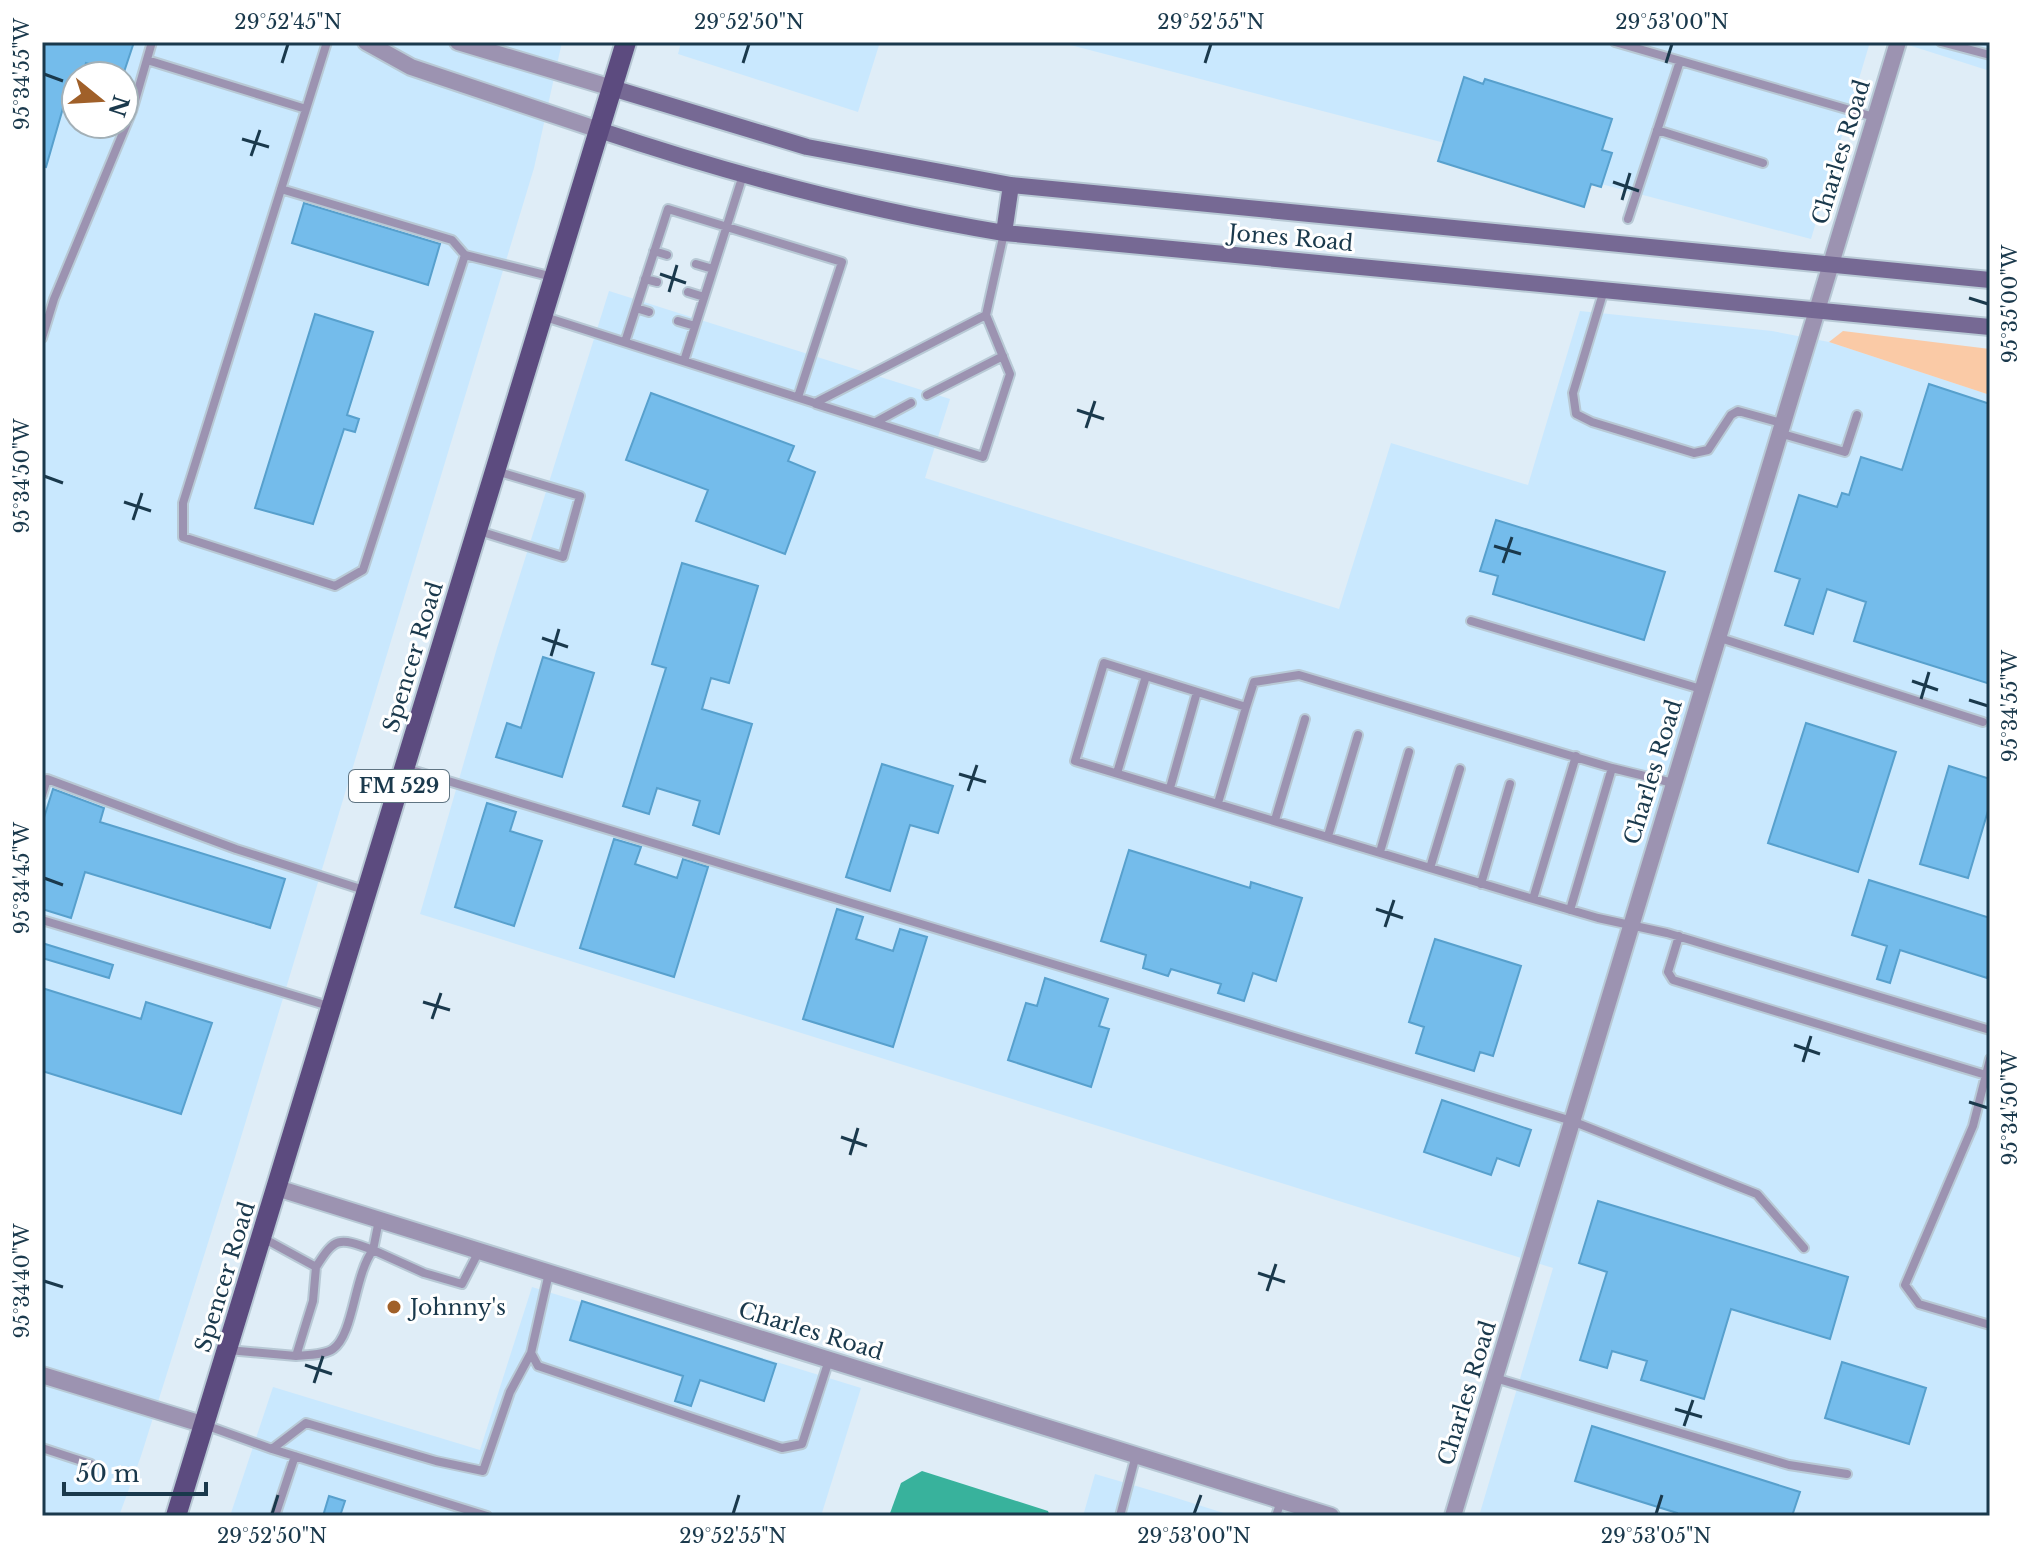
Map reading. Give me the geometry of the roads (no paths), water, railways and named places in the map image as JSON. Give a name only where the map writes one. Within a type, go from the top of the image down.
[{"type":"main road","name":"Spencer Road","points":[[176,1516],[626,42]]},
{"type":"main road","name":"Jones Road","points":[[612,88],[807,147],[1011,185],[1990,280]]},
{"type":"main road","name":"Jones Road","points":[[599,130],[743,175],[871,209],[1004,233],[1990,327]]},
{"type":"main road","points":[[1004,233],[1011,185]]},
{"type":"street","points":[[366,42],[411,67],[599,130]]},
{"type":"street","points":[[458,42],[612,88]]},
{"type":"street","name":"Charles Road","points":[[1453,1516],[1628,925],[1898,42]]},
{"type":"street","name":"Charles Road","points":[[277,1188],[1136,1455],[1279,1508],[1331,1516]]},
{"type":"street","points":[[42,1375],[205,1425]]},
{"type":"lane","points":[[42,338],[54,299],[132,111],[152,42]]},
{"type":"lane","points":[[327,42],[183,503],[183,537],[335,586],[363,570],[465,255]]},
{"type":"lane","points":[[1615,42],[1875,118]]},
{"type":"lane","points":[[1941,42],[1990,55]]},
{"type":"lane","points":[[147,60],[306,109]]},
{"type":"lane","points":[[1628,219],[1680,61]]},
{"type":"lane","points":[[1657,130],[1763,163]]},
{"type":"lane","points":[[684,361],[743,175]]},
{"type":"lane","points":[[281,189],[452,240],[465,255],[554,277]]},
{"type":"lane","points":[[625,342],[668,209],[842,262],[798,397]]},
{"type":"lane","points":[[542,316],[983,457],[1010,374],[986,315],[1004,233]]},
{"type":"lane","points":[[654,251],[667,255]]},
{"type":"lane","points":[[696,264],[713,269]]},
{"type":"lane","points":[[645,279],[657,282]]},
{"type":"lane","points":[[1604,290],[1573,393],[1576,414],[1592,422],[1694,453],[1708,450],[1731,415],[1738,411],[1845,452],[1857,415]]},
{"type":"lane","points":[[688,292],[704,297]]},
{"type":"lane","points":[[636,308],[649,312]]},
{"type":"lane","points":[[815,403],[986,315]]},
{"type":"lane","points":[[678,321],[695,326]]},
{"type":"lane","points":[[927,395],[1003,356]]},
{"type":"lane","points":[[876,422],[911,403]]},
{"type":"lane","points":[[477,531],[563,557],[580,496],[495,471]]},
{"type":"lane","points":[[1471,621],[1702,689]]},
{"type":"lane","points":[[1717,637],[1983,722]]},
{"type":"lane","points":[[1246,707],[1104,663],[1075,761],[1481,884],[1570,910],[1679,936],[1990,1030]]},
{"type":"lane","points":[[1218,803],[1254,682],[1299,675],[1612,768],[1673,783]]},
{"type":"lane","points":[[1117,773],[1146,676]]},
{"type":"lane","points":[[1170,788],[1197,692]]},
{"type":"lane","points":[[1275,820],[1305,719]]},
{"type":"lane","points":[[1328,836],[1358,735]]},
{"type":"lane","points":[[1380,852],[1409,752]]},
{"type":"lane","points":[[1533,899],[1576,756]]},
{"type":"lane","points":[[405,768],[1572,1121],[1757,1194],[1804,1248]]},
{"type":"lane","points":[[1570,910],[1612,768]]},
{"type":"lane","points":[[1430,868],[1460,769]]},
{"type":"lane","points":[[42,795],[47,779],[236,849],[367,891]]},
{"type":"lane","points":[[1481,884],[1510,784]]},
{"type":"lane","points":[[42,920],[332,1007]]},
{"type":"lane","points":[[1679,936],[1668,972],[1673,980],[1986,1075]]},
{"type":"lane","points":[[1990,1059],[1973,1126],[1905,1285],[1919,1304],[1990,1325]]},
{"type":"lane","points":[[228,1350],[296,1356],[331,1351],[343,1340],[364,1262],[373,1250],[379,1220]]},
{"type":"lane","points":[[262,1238],[316,1267]]},
{"type":"lane","points":[[296,1356],[313,1301],[316,1267],[331,1244],[340,1241],[373,1250],[424,1273],[462,1284],[479,1251]]},
{"type":"lane","points":[[272,1449],[306,1423],[436,1461],[483,1471],[510,1392],[531,1353],[549,1273]]},
{"type":"lane","points":[[531,1353],[538,1366],[782,1448],[802,1444],[829,1360]]},
{"type":"lane","points":[[1495,1377],[1789,1465],[1847,1474]]},
{"type":"lane","points":[[205,1425],[487,1516]]},
{"type":"lane","points":[[42,1448],[91,1464]]},
{"type":"lane","points":[[1120,1516],[1136,1455]]},
{"type":"lane","points":[[275,1516],[295,1456]]},
{"type":"place","name":"Johnny's","points":[[394,1307]]}]
